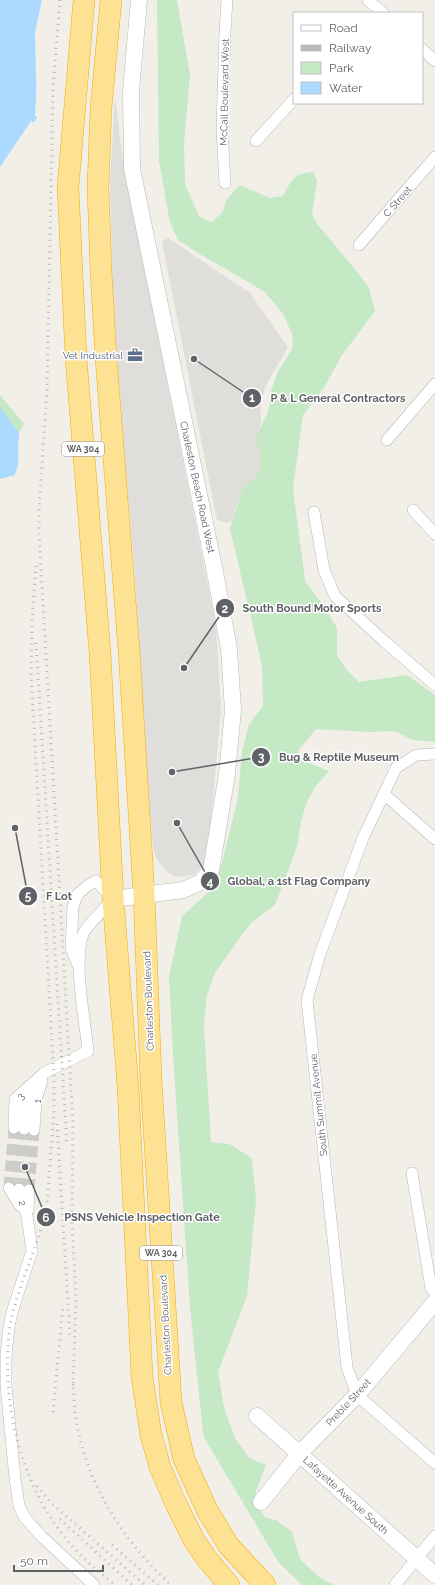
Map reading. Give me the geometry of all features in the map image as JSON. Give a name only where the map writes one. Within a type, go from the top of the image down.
[{"type":"highway","name":"WA 304","points":[[84,0],[73,107],[68,187],[76,358],[100,653],[113,899],[128,1088],[142,1377],[150,1435],[160,1467],[184,1522],[207,1559],[229,1585]]},
{"type":"highway","name":"WA 304","points":[[112,0],[101,108],[98,171],[101,272],[106,366],[129,651],[144,894]]},
{"type":"highway","name":"Charleston Boulevard","points":[[144,894],[151,1088],[171,1402],[184,1459],[207,1510],[229,1546],[265,1585]]},
{"type":"main road","name":"Charleston Beach Road West","points":[[113,899],[184,890],[200,882],[210,871],[227,774],[233,710],[229,649],[215,572],[132,169],[131,91],[139,0]]},
{"type":"main road","name":"Preble Street","points":[[261,1502],[300,1453],[357,1395],[435,1302]]},
{"type":"main road","name":"Lafayette Avenue South","points":[[257,1416],[435,1575]]},
{"type":"street","name":"McCall Boulevard West","points":[[225,184],[222,129],[225,32],[228,0]]},
{"type":"street","points":[[423,50],[435,61]]},
{"type":"street","points":[[256,142],[293,100]]},
{"type":"street","name":"C Street","points":[[359,245],[435,157]]},
{"type":"street","points":[[387,440],[435,384]]},
{"type":"street","points":[[413,510],[435,534]]},
{"type":"street","points":[[314,512],[324,570],[335,596],[435,685]]},
{"type":"street","name":"South Summit Avenue","points":[[435,754],[416,755],[396,768],[363,838],[320,954],[307,1000],[347,1367],[357,1395],[435,1462]]},
{"type":"street","points":[[384,794],[435,839]]},
{"type":"street","points":[[96,882],[113,899],[84,933],[78,965],[71,948],[73,907],[77,895],[86,886],[96,882]]},
{"type":"street","name":"3","points":[[24,1129],[15,1099],[44,1073],[88,1051],[78,965]]},
{"type":"street","name":"1","points":[[24,1129],[36,1099],[44,1073]]},
{"type":"street","points":[[412,1173],[431,1288],[435,1293]]},
{"type":"street","points":[[27,1216],[19,1189],[27,1216],[32,1251],[13,1309],[8,1332],[6,1356],[6,1386],[19,1506],[25,1518],[42,1537],[94,1585]]},
{"type":"street","points":[[395,1585],[435,1536]]},
{"type":"shaded area","points":[[115,97],[122,154],[216,626],[221,709],[208,854],[202,867],[195,874],[184,877],[174,876],[166,871],[156,858],[153,847],[134,564],[122,429],[112,280],[110,179]]},
{"type":"shaded area","points":[[168,238],[250,293],[288,347],[266,385],[261,402],[260,472],[254,478],[237,503],[232,521],[227,523],[217,520],[162,242]]},
{"type":"green space","points":[[157,0],[177,0],[190,75],[184,144],[185,184],[199,216],[211,222],[222,213],[227,199],[240,185],[270,198],[283,196],[294,178],[301,174],[313,172],[317,180],[312,214],[317,224],[369,288],[375,311],[342,355],[325,386],[303,415],[293,488],[305,581],[326,609],[337,628],[337,656],[346,669],[359,682],[407,675],[435,695],[435,742],[412,740],[395,731],[370,732],[316,729],[298,751],[302,760],[329,771],[315,787],[306,804],[301,822],[297,847],[275,905],[252,922],[241,936],[215,973],[207,995],[204,1026],[211,1142],[229,1144],[252,1158],[256,1200],[247,1296],[218,1372],[224,1407],[235,1438],[249,1458],[266,1465],[256,1491],[255,1504],[266,1518],[276,1520],[292,1532],[300,1559],[319,1577],[334,1585],[302,1585],[279,1563],[206,1441],[203,1433],[190,1307],[169,977],[182,916],[212,889],[221,867],[238,798],[242,752],[249,724],[263,706],[262,665],[230,529],[242,490],[260,472],[260,455],[256,439],[269,409],[270,394],[278,371],[292,349],[293,336],[283,314],[265,292],[178,240],[170,223],[159,161]]},
{"type":"green space","points":[[0,395],[24,424],[19,433],[18,444],[0,488]]},
{"type":"water","points":[[0,0],[42,0],[35,33],[37,118],[0,170]]},
{"type":"water","points":[[0,407],[19,433],[18,466],[15,475],[0,488]]},
{"type":"pier","points":[[42,0],[44,0],[37,33],[38,53],[35,33]]},
{"type":"pier","points":[[38,63],[39,118],[35,116]]},
{"type":"pier","points":[[31,121],[36,123],[0,172],[0,167]]},
{"type":"pier","points":[[20,431],[20,466],[17,475],[0,490],[0,479],[15,475],[18,466],[18,444]]},
{"type":"pier","points":[[0,1212],[12,1222],[10,1225],[12,1227],[7,1234],[5,1233],[0,1246]]},
{"type":"tunnel","points":[[9,1188],[14,1128]]},
{"type":"tunnel","points":[[19,1189],[24,1129]]},
{"type":"tunnel","points":[[29,1190],[34,1130]]},
{"type":"railway","points":[[60,0],[53,87],[47,389],[39,510],[39,534],[73,1123],[72,1222],[76,1297],[73,1388]]},
{"type":"railway","points":[[36,566],[32,620],[31,675],[54,1076],[54,1113],[47,1203],[44,1218],[18,1294],[10,1325],[8,1385],[18,1444],[28,1473],[40,1500],[56,1525],[74,1548],[115,1585]]},
{"type":"railway","points":[[36,643],[67,1146]]},
{"type":"railway","points":[[57,1124],[70,1336]]},
{"type":"railway","points":[[53,1412],[63,1305]]},
{"type":"railway","points":[[73,1382],[76,1419],[82,1448],[99,1491],[111,1512],[138,1551],[171,1585]]},
{"type":"railway","points":[[37,1486],[51,1503],[145,1585]]},
{"type":"railway","points":[[60,1519],[132,1585]]},
{"type":"railway","points":[[112,1545],[158,1585]]},
{"type":"place","name":"Vet Industrial","points":[[135,355]]},
{"type":"place","name":"P & L General Contractors","points":[[194,359]]},
{"type":"place","name":"South Bound Motor Sports","points":[[184,668]]},
{"type":"place","name":"Bug & Reptile Museum","points":[[172,772]]},
{"type":"place","name":"Global, a 1st Flag Company","points":[[177,823]]},
{"type":"place","name":"F Lot","points":[[15,828]]},
{"type":"place","name":"PSNS Vehicle Inspection Gate","points":[[25,1167]]}]
